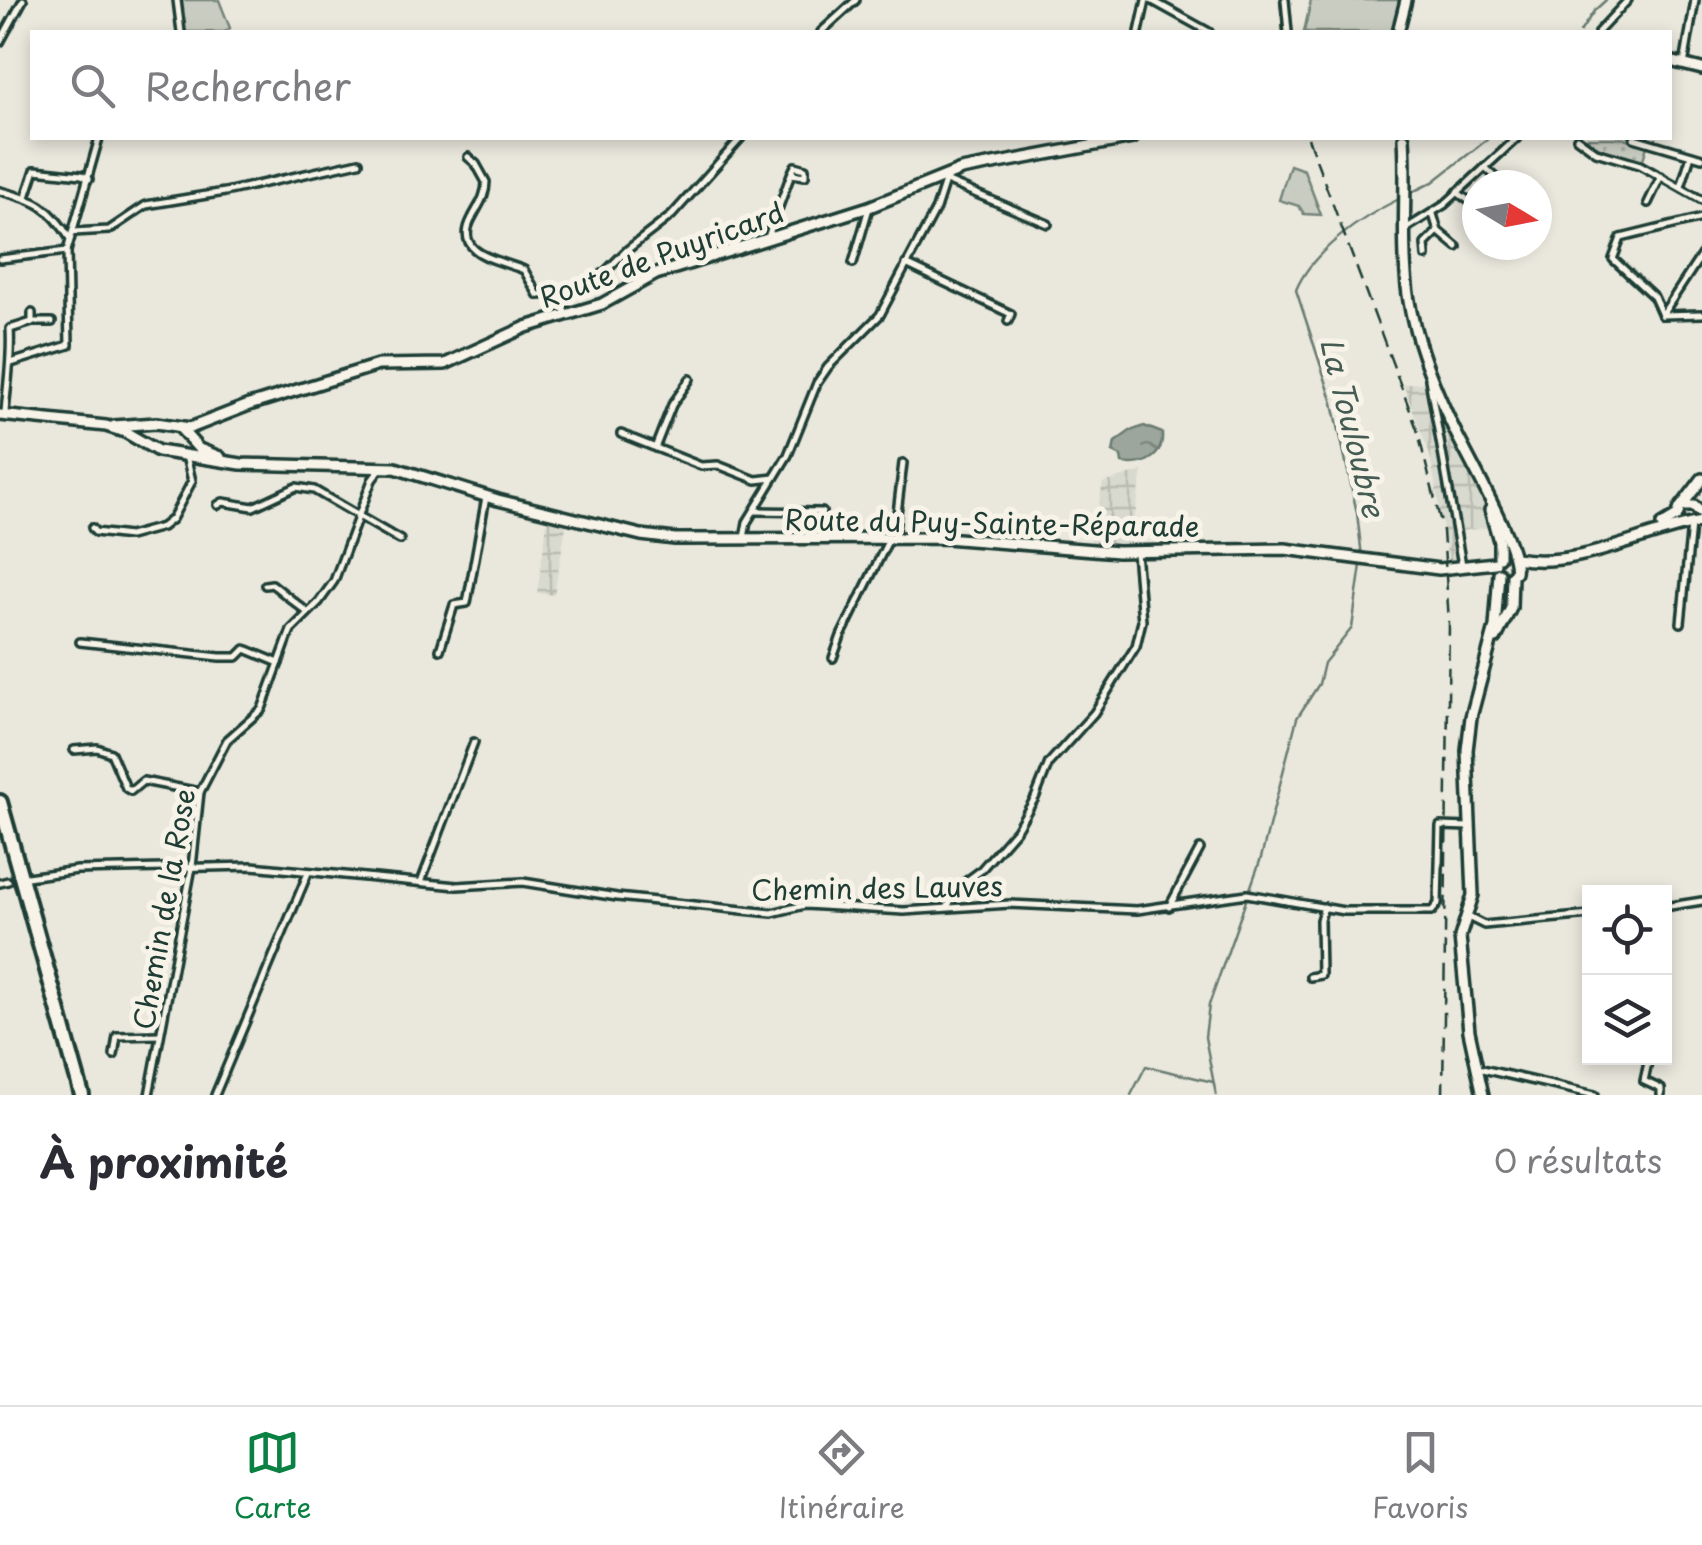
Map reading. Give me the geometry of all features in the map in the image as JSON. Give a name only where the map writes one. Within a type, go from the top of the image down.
[{"type":"highway","points":[[0,802],[79,1095]]},
{"type":"highway","points":[[0,825],[79,1095]]},
{"type":"main road","points":[[1398,30],[1406,0]]},
{"type":"main road","points":[[1672,62],[1702,69]]},
{"type":"main road","name":"Route de Puyricard","points":[[3,413],[133,429],[162,423],[181,429],[378,365],[445,364],[526,327],[602,304],[656,274],[869,206],[975,165],[1122,140]]},
{"type":"main road","points":[[1404,140],[1404,229],[1410,304],[1446,412],[1514,557],[1512,608],[1489,654]]},
{"type":"main road","points":[[184,456],[209,421]]},
{"type":"main road","name":"Route de Puyricard","points":[[133,429],[158,451],[184,456]]},
{"type":"main road","points":[[181,429],[193,442]]},
{"type":"main road","name":"Route du Puy-Sainte-Réparade","points":[[193,442],[200,449],[241,464]]},
{"type":"main road","name":"Route du Puy-Sainte-Réparade","points":[[184,456],[241,464],[383,467],[423,474],[486,496],[642,535],[675,540],[968,540],[1136,552],[1286,549],[1450,569],[1497,565]]},
{"type":"main road","points":[[1514,573],[1527,565],[1602,551],[1691,516],[1698,483]]},
{"type":"main road","points":[[1483,1095],[1470,1030],[1460,942],[1473,895],[1468,739],[1496,620],[1499,540],[1484,488]]},
{"type":"main road","points":[[1497,565],[1514,557],[1558,559]]},
{"type":"main road","points":[[1497,565],[1514,573]]},
{"type":"main road","name":"Route du Puy-Sainte-Réparade","points":[[1450,569],[1497,565]]},
{"type":"street","points":[[0,42],[23,0]]},
{"type":"street","points":[[177,0],[181,30]]},
{"type":"street","points":[[823,30],[856,0]]},
{"type":"street","points":[[1140,30],[1148,0],[1205,30]]},
{"type":"street","points":[[1285,0],[1288,30]]},
{"type":"street","points":[[1600,30],[1628,0]]},
{"type":"street","points":[[1684,65],[1695,0]]},
{"type":"street","points":[[12,363],[70,345],[66,251],[98,140]]},
{"type":"street","points":[[562,299],[604,273],[626,250],[672,215],[739,140]]},
{"type":"street","points":[[1404,229],[1432,213],[1516,140]]},
{"type":"street","points":[[1580,140],[1596,152],[1640,165],[1702,200]]},
{"type":"street","points":[[1641,140],[1702,158]]},
{"type":"street","points":[[1681,187],[1691,155]]},
{"type":"street","points":[[468,157],[486,182],[486,191],[467,239],[475,252],[524,270],[538,295],[558,294],[565,315]]},
{"type":"street","points":[[71,236],[109,230],[146,205],[359,162]]},
{"type":"street","points":[[1485,167],[1488,170]]},
{"type":"street","points":[[26,198],[35,170],[82,174],[88,179]]},
{"type":"street","points":[[769,236],[792,174]]},
{"type":"street","points":[[1648,204],[1661,176]]},
{"type":"street","points":[[744,540],[744,531],[788,454],[822,374],[874,324],[936,209],[946,178],[1048,224]]},
{"type":"street","points":[[0,190],[49,210],[71,236]]},
{"type":"street","points":[[1458,192],[1462,195]]},
{"type":"street","points":[[853,263],[869,206]]},
{"type":"street","points":[[1432,213],[1438,230],[1456,247]]},
{"type":"street","points":[[1662,315],[1654,297],[1613,260],[1621,238],[1702,218]]},
{"type":"street","points":[[1426,256],[1425,244],[1438,230]]},
{"type":"street","points":[[0,259],[66,251]]},
{"type":"street","points":[[1662,315],[1702,254]]},
{"type":"street","points":[[906,264],[1011,314],[1008,321]]},
{"type":"street","points":[[32,312],[32,322]]},
{"type":"street","points":[[1662,315],[1702,314]]},
{"type":"street","points":[[3,413],[7,371],[12,363],[10,329],[32,322],[52,322]]},
{"type":"street","points":[[1426,361],[1463,568]]},
{"type":"street","points":[[655,448],[672,404],[690,379]]},
{"type":"street","points":[[1435,414],[1446,412]]},
{"type":"street","points":[[621,434],[700,466],[722,466],[756,480],[774,478]]},
{"type":"street","points":[[92,528],[117,536],[162,527],[172,519],[192,480],[184,456]]},
{"type":"street","points":[[833,658],[840,636],[891,539],[903,463]]},
{"type":"street","points":[[364,465],[372,480]]},
{"type":"street","name":"Chemin de la Rose","points":[[149,1095],[192,867],[200,792],[228,740],[262,709],[286,638],[326,595],[372,480],[383,467]]},
{"type":"street","points":[[218,505],[223,502],[254,507],[296,487],[314,490],[400,540]]},
{"type":"street","points":[[440,650],[454,605],[466,603],[486,496]]},
{"type":"street","points":[[754,511],[822,512]]},
{"type":"street","points":[[1681,623],[1691,516]]},
{"type":"street","points":[[948,906],[957,888],[980,871],[1016,830],[1049,763],[1094,714],[1136,646],[1142,621],[1136,552]]},
{"type":"street","points":[[265,584],[272,584],[307,612]]},
{"type":"street","points":[[80,642],[238,657],[245,649],[279,663]]},
{"type":"street","points":[[421,882],[474,742]]},
{"type":"street","points":[[74,750],[97,748],[111,753],[131,792],[142,781],[200,792]]},
{"type":"street","name":"Chemin des Lauves","points":[[27,876],[76,870],[252,866],[468,886],[523,882],[617,898],[772,913],[805,905],[904,911],[948,906],[1080,905],[1137,910],[1249,894],[1344,911],[1432,911],[1439,899],[1440,826],[1470,827]]},
{"type":"street","points":[[1169,906],[1200,849]]},
{"type":"street","points":[[215,1095],[308,873]]},
{"type":"street","points":[[1672,906],[1702,900]]},
{"type":"street","points":[[1310,977],[1321,975],[1320,920],[1324,907]]},
{"type":"street","points":[[1468,916],[1484,925],[1582,916]]},
{"type":"street","points":[[114,1055],[117,1036],[160,1035]]},
{"type":"street","points":[[1647,1065],[1644,1082],[1657,1086],[1662,1095]]},
{"type":"street","points":[[1478,1068],[1572,1093],[1595,1095]]},
{"type":"shaded area","points":[[180,0],[219,0],[230,28],[228,30],[184,30]]},
{"type":"shaded area","points":[[1311,0],[1403,0],[1396,30],[1304,30]]},
{"type":"shaded area","points":[[1586,140],[1630,140],[1647,146],[1642,163],[1607,152]]},
{"type":"shaded area","points":[[1290,165],[1304,170],[1321,215],[1304,214],[1299,206],[1279,200]]},
{"type":"shaded area","points":[[1427,382],[1482,494],[1492,527],[1453,532],[1459,564],[1449,564],[1430,455],[1403,384]]},
{"type":"shaded area","points":[[1143,471],[1129,547],[1090,546],[1103,483]]},
{"type":"shaded area","points":[[548,516],[567,521],[554,595],[537,593]]},
{"type":"water","points":[[1144,426],[1162,433],[1160,448],[1145,462],[1122,463],[1121,456],[1113,452],[1115,442]]},
{"type":"waterway","name":"La Touloubre","points":[[1581,30],[1606,0]]},
{"type":"waterway","name":"La Touloubre","points":[[1406,195],[1433,182],[1486,140]]},
{"type":"waterway","name":"La Touloubre","points":[[1362,557],[1357,513],[1333,403],[1296,290],[1326,249],[1370,215],[1399,199]]},
{"type":"waterway","name":"La Touloubre","points":[[1216,1095],[1205,1037],[1209,1005],[1261,858],[1297,718],[1319,684],[1324,663],[1352,628],[1361,565]]},
{"type":"waterway","points":[[1131,1095],[1146,1066],[1213,1082]]},
{"type":"railway","points":[[1280,0],[1283,30]]},
{"type":"railway","points":[[1309,140],[1417,429],[1443,531],[1449,622],[1443,1095]]}]
